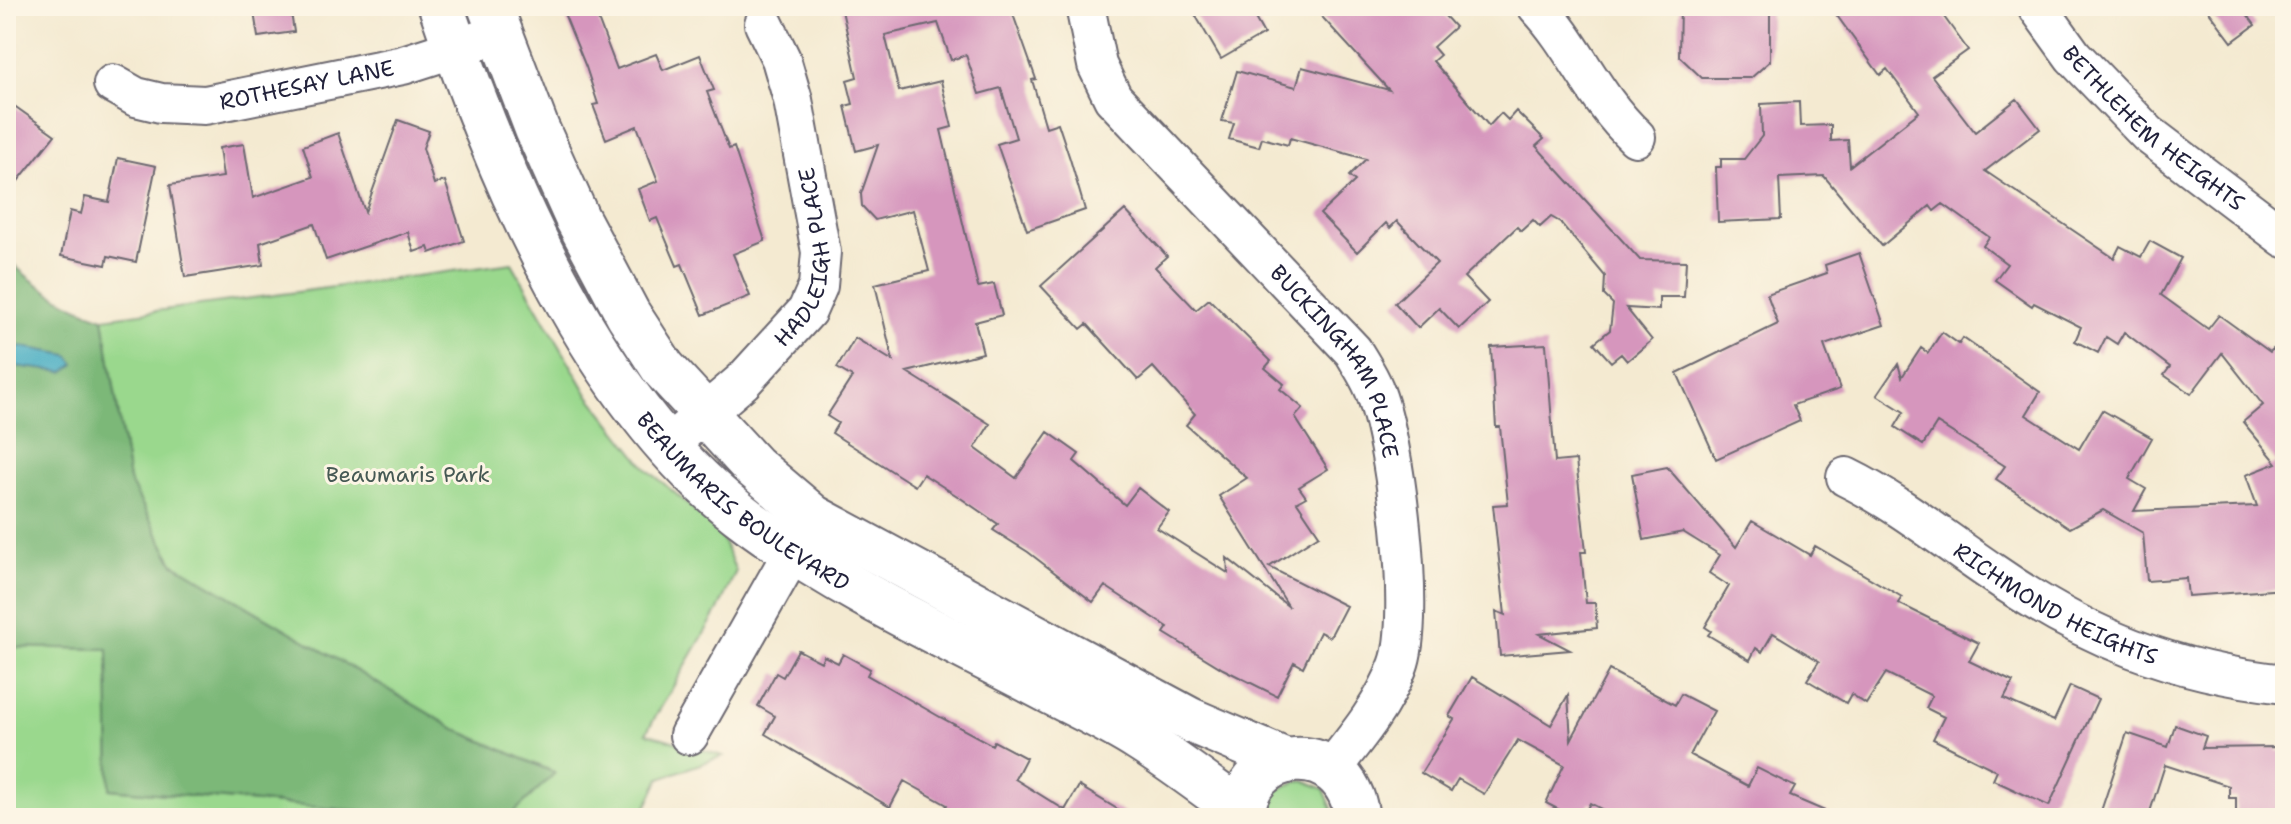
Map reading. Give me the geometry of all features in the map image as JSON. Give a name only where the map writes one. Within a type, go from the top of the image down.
[{"type":"street","name":"BEAUMARIS BOULEVARD","points":[[441,6],[486,133],[586,334],[625,394],[669,444],[747,520],[803,534],[1190,720],[1286,761],[1315,761],[1354,801]]},
{"type":"street","name":"BUCKINGHAM PLACE","points":[[1085,6],[1097,65],[1113,98],[1353,351],[1374,388],[1393,481],[1408,597],[1406,631],[1398,665],[1382,698],[1354,801]]},
{"type":"street","name":"BETHLEHEM HEIGHTS","points":[[2037,6],[2081,66],[2148,134],[2285,238]]},
{"type":"street","points":[[1544,8],[1589,84],[1636,137]]},
{"type":"street","name":"BEAUMARIS BOULEVARD","points":[[494,20],[577,218],[628,314],[663,368],[753,466],[803,534],[863,592],[1138,738],[1243,816]]},
{"type":"street","name":"ROTHESAY LANE","points":[[113,84],[136,97],[161,103],[205,105],[403,65],[456,50],[494,20]]},
{"type":"street","name":"HADLEIGH PLACE","points":[[669,444],[704,416],[792,329],[807,311],[818,286],[821,252],[793,100],[781,59],[764,24]]},
{"type":"street","name":"RICHMOND HEIGHTS","points":[[1846,477],[1878,493],[1995,575],[2097,636],[2159,660],[2214,675],[2285,684]]},
{"type":"street","points":[[689,735],[803,534]]},
{"type":"street","points":[[1243,816],[1244,803],[1257,778],[1286,761]]},
{"type":"green space","points":[[6,257],[51,293],[103,318],[129,480],[173,563],[457,730],[555,773],[508,818],[442,818],[110,789],[108,649],[6,647]]},
{"type":"green space","name":"Beaumaris Park","points":[[512,263],[587,393],[647,469],[719,531],[736,571],[718,610],[646,733],[723,756],[660,778],[641,818],[508,818],[554,772],[457,730],[173,563],[129,480],[103,318]]},
{"type":"green space","points":[[6,647],[108,649],[110,789],[442,818],[6,818]]},
{"type":"green space","points":[[1304,780],[1324,789],[1336,818],[1265,818],[1269,802],[1276,792]]},
{"type":"water","points":[[6,344],[68,355],[75,364],[64,372],[6,365]]},
{"type":"building","points":[[253,6],[290,6],[294,32],[258,37]]},
{"type":"building","points":[[561,6],[593,6],[617,69],[656,54],[663,70],[700,55],[714,90],[707,92],[729,149],[734,147],[765,241],[733,254],[750,296],[703,315],[682,264],[677,266],[657,218],[650,221],[638,189],[658,181],[637,126],[606,139],[593,105],[598,104],[586,67]]},
{"type":"building","points":[[841,6],[1010,6],[1036,79],[1032,80],[1046,127],[1058,123],[1070,159],[1085,210],[1027,230],[997,144],[1016,138],[1001,88],[979,94],[966,55],[951,60],[938,23],[885,35],[899,91],[941,81],[952,127],[941,130],[978,287],[994,284],[1002,315],[975,322],[983,353],[907,372],[990,424],[975,448],[1016,478],[1048,432],[1079,454],[1074,461],[1125,505],[1138,488],[1169,512],[1157,528],[1228,573],[1227,558],[1289,607],[1219,496],[1247,478],[1186,425],[1195,414],[1153,367],[1138,380],[1087,324],[1081,329],[1041,286],[1125,210],[1167,256],[1155,267],[1196,310],[1209,299],[1271,361],[1265,368],[1284,384],[1280,389],[1303,408],[1295,417],[1328,469],[1299,487],[1306,497],[1297,502],[1319,535],[1269,567],[1346,606],[1330,637],[1320,632],[1303,667],[1294,662],[1277,696],[1223,669],[1164,633],[1168,627],[1105,586],[1093,602],[1028,552],[993,530],[998,524],[962,499],[923,474],[915,486],[832,433],[838,423],[827,416],[852,377],[837,368],[855,338],[893,361],[875,284],[929,271],[913,210],[875,220],[862,206],[861,194],[878,145],[856,151],[845,106],[853,104],[847,80],[857,77]]},
{"type":"building","points":[[1190,6],[1248,6],[1264,34],[1221,59]]},
{"type":"building","points":[[1312,6],[1436,6],[1455,27],[1433,47],[1440,55],[1433,61],[1489,126],[1501,113],[1508,120],[1516,111],[1544,139],[1536,146],[1640,260],[1686,261],[1684,297],[1659,297],[1659,310],[1626,308],[1652,340],[1627,361],[1621,354],[1611,362],[1594,343],[1610,330],[1613,304],[1604,295],[1605,276],[1560,222],[1551,217],[1540,227],[1533,220],[1521,231],[1517,227],[1464,277],[1488,302],[1459,329],[1439,308],[1418,328],[1395,303],[1437,263],[1397,221],[1390,228],[1386,223],[1357,252],[1320,214],[1355,181],[1349,176],[1366,159],[1290,138],[1288,145],[1262,138],[1259,147],[1229,139],[1234,123],[1222,121],[1237,71],[1296,87],[1302,67],[1389,90]]},
{"type":"building","points":[[1680,6],[1770,6],[1770,61],[1751,78],[1702,78],[1679,56]]},
{"type":"building","points":[[1830,6],[1922,6],[1930,16],[1939,10],[1968,50],[1932,76],[1975,132],[2017,99],[2040,129],[1985,171],[2114,258],[2120,246],[2141,257],[2150,241],[2181,258],[2161,295],[2208,329],[2219,315],[2270,352],[2273,349],[2285,364],[2285,589],[2188,596],[2186,578],[2147,581],[2143,533],[2103,510],[2070,528],[1996,479],[2005,466],[1937,423],[1923,445],[1895,427],[1904,412],[1877,395],[1898,364],[1902,377],[1921,348],[1928,353],[1942,332],[1959,344],[1963,338],[2040,392],[2026,415],[2079,449],[2102,410],[2152,438],[2129,479],[2146,489],[2134,511],[2257,506],[2246,475],[2277,463],[2243,422],[2263,405],[2222,353],[2191,394],[2164,375],[2170,367],[2124,332],[2117,344],[2106,337],[2098,353],[2075,341],[2081,327],[2034,303],[2032,306],[1995,280],[2007,264],[1983,246],[1989,237],[1943,204],[1934,211],[1930,206],[1882,246],[1824,176],[1779,178],[1781,219],[1718,222],[1716,167],[1721,167],[1721,159],[1744,159],[1762,136],[1761,104],[1799,102],[1800,126],[1831,125],[1831,141],[1848,140],[1850,166],[1919,112],[1887,69],[1880,75]]},
{"type":"building","points":[[2205,6],[2241,6],[2255,25],[2232,42]]},
{"type":"building","points":[[6,100],[55,135],[6,196]]},
{"type":"building","points":[[398,120],[429,131],[423,148],[434,184],[445,181],[464,241],[430,253],[428,247],[414,252],[408,232],[326,260],[314,224],[260,243],[263,265],[185,277],[170,185],[223,177],[219,148],[244,144],[253,198],[313,177],[303,146],[338,133],[365,212]]},
{"type":"building","points":[[118,158],[156,166],[136,262],[108,256],[106,265],[61,256],[70,211],[81,214],[85,197],[109,202]]},
{"type":"building","points":[[1859,253],[1884,325],[1824,345],[1840,389],[1793,405],[1800,421],[1716,459],[1677,373],[1778,324],[1767,294],[1827,273],[1825,265]]},
{"type":"building","points":[[1546,344],[1555,462],[1576,460],[1586,552],[1581,552],[1586,603],[1595,603],[1597,628],[1539,634],[1570,650],[1500,656],[1496,611],[1505,615],[1493,505],[1508,504],[1500,427],[1496,427],[1491,347]]},
{"type":"building","points":[[1667,467],[1736,547],[1752,521],[1810,555],[1815,546],[1902,597],[1898,603],[1979,643],[1969,661],[2013,682],[2004,699],[2054,721],[2070,686],[2098,699],[2049,806],[1993,780],[1997,771],[1933,739],[1944,717],[1926,708],[1932,696],[1886,673],[1866,704],[1851,694],[1846,703],[1807,680],[1819,661],[1773,633],[1762,652],[1756,648],[1750,660],[1708,635],[1711,631],[1705,627],[1729,586],[1709,573],[1720,555],[1683,532],[1644,540],[1632,474]]},
{"type":"building","points":[[798,650],[821,662],[824,656],[838,663],[843,654],[870,669],[867,675],[940,717],[992,745],[994,741],[1026,758],[1015,779],[1065,810],[1079,786],[1132,818],[940,818],[947,805],[904,781],[890,807],[765,734],[775,716],[758,706],[776,673],[783,677]]},
{"type":"building","points":[[1609,670],[1675,705],[1681,694],[1714,711],[1690,755],[1748,786],[1757,768],[1795,787],[1790,796],[1841,818],[1618,818],[1590,803],[1582,818],[1575,818],[1546,803],[1564,765],[1518,740],[1484,794],[1458,779],[1451,791],[1421,773],[1454,719],[1449,716],[1472,677],[1551,725],[1568,695],[1571,740]]},
{"type":"building","points":[[2175,725],[2206,736],[2202,748],[2277,747],[2277,751],[2285,751],[2285,817],[2236,817],[2236,798],[2229,798],[2229,786],[2165,765],[2148,818],[2123,818],[2101,811],[2127,733],[2168,747]]}]
